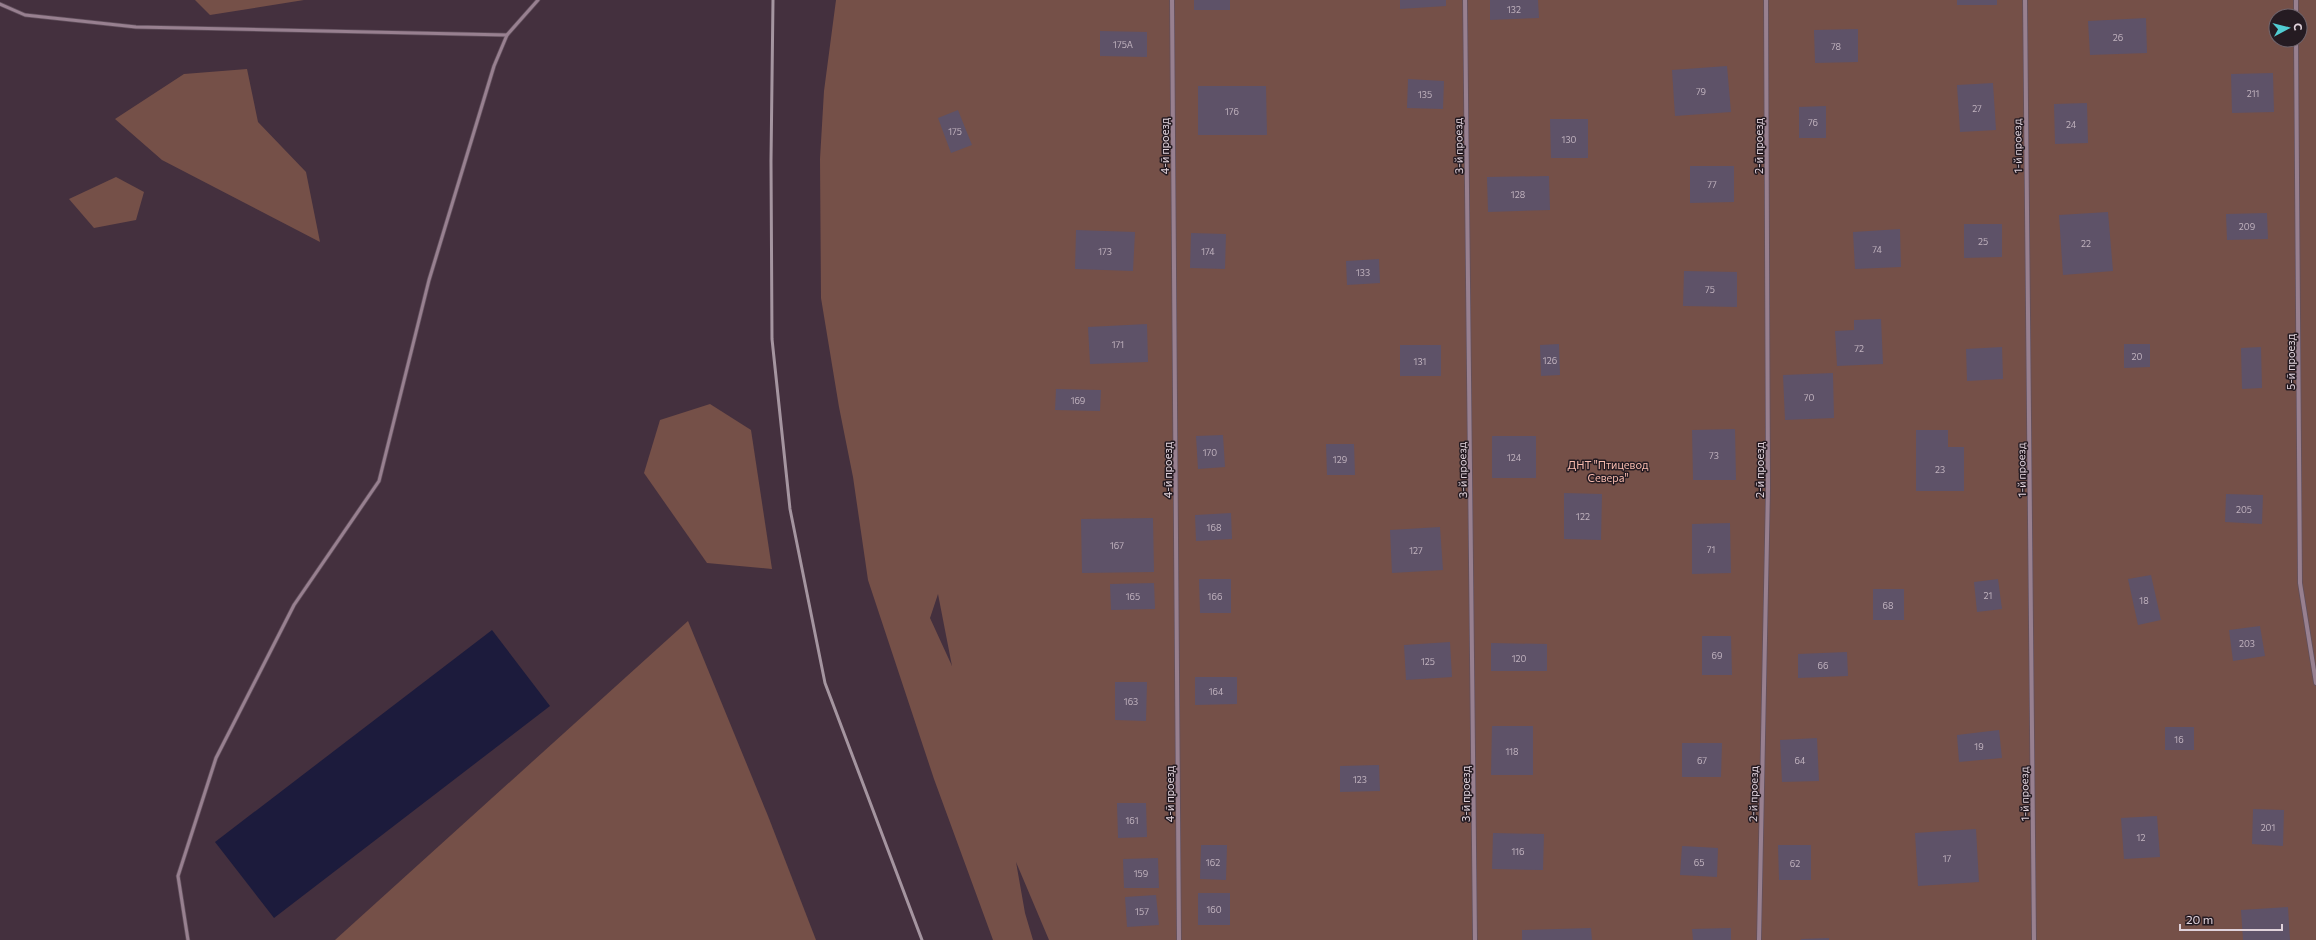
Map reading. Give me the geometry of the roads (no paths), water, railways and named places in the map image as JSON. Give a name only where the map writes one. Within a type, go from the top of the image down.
[{"type":"street","name":"4-й проезд","points":[[1172,0],[1179,940]]},
{"type":"street","name":"3-й проезд","points":[[1465,0],[1475,940]]},
{"type":"street","name":"2-й проезд","points":[[1759,940],[1768,488],[1766,0]]},
{"type":"street","name":"1-й проезд","points":[[2025,0],[2034,940]]},
{"type":"street","name":"5-й проезд","points":[[2296,48],[2300,583],[2316,683]]},
{"type":"lane","points":[[188,940],[178,876],[216,758],[294,605],[379,481],[429,280],[494,66],[507,35],[538,0]]},
{"type":"lane","points":[[0,4],[25,16],[136,27],[507,35]]},
{"type":"railway","points":[[773,0],[771,161],[772,339],[790,509],[825,683],[922,940]]},
{"type":"park label","name":"ДНТ \"Птицевод Севера\"","points":[[1608,470]]}]
